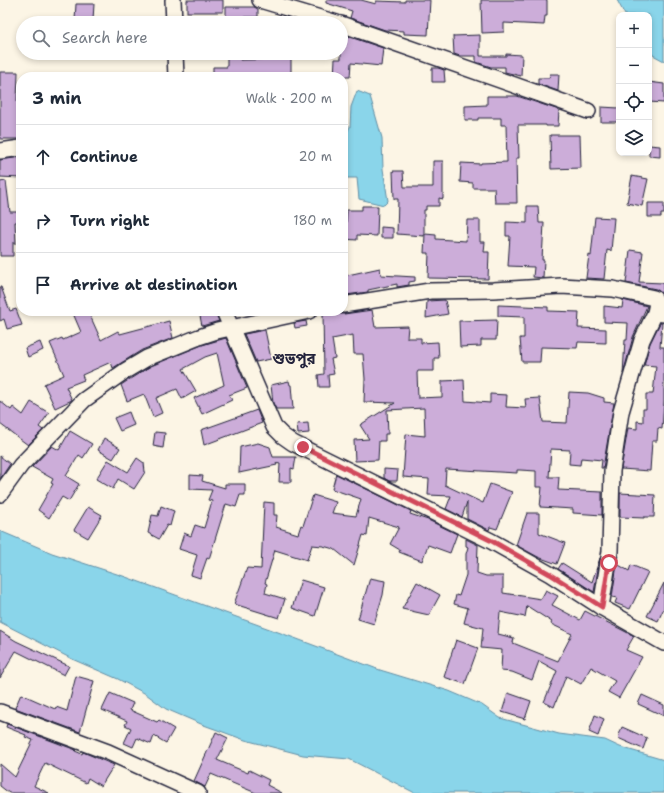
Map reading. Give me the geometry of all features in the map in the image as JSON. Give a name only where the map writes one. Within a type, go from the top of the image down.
[{"type":"street","points":[[173,0],[174,16]]},
{"type":"street","points":[[260,0],[314,16]]},
{"type":"street","points":[[348,26],[588,111]]},
{"type":"street","points":[[175,60],[176,72]]},
{"type":"street","points":[[0,151],[16,149]]},
{"type":"street","points":[[348,304],[430,291],[493,290],[561,286],[613,289],[654,298],[656,300],[659,313],[642,340],[621,412],[612,471],[610,551],[602,607]]},
{"type":"street","points":[[226,316],[274,427],[283,436],[294,443],[492,541],[550,574],[664,644]]},
{"type":"street","points":[[0,494],[21,465],[84,400],[125,371],[153,355],[216,331],[287,316]]},
{"type":"street","points":[[0,712],[108,752],[198,793]]},
{"type":"water","points":[[617,0],[664,0],[664,61],[652,54],[652,12],[623,12]]},
{"type":"water","points":[[357,91],[370,96],[382,138],[383,169],[388,201],[384,205],[359,199],[357,178],[348,178],[348,130],[350,127],[351,107]]},
{"type":"water","points":[[0,531],[52,553],[123,576],[380,670],[449,691],[482,705],[500,718],[559,734],[605,740],[620,747],[664,760],[664,793],[415,793],[349,759],[303,755],[245,740],[201,724],[166,709],[146,694],[118,679],[72,659],[0,622]]},
{"type":"building","points":[[187,0],[223,0],[223,12],[187,12]]},
{"type":"building","points":[[326,0],[361,0],[376,4],[376,1],[405,2],[405,0],[430,0],[428,35],[404,34],[404,31],[385,30],[350,18],[352,11],[326,3]]},
{"type":"building","points":[[481,0],[547,0],[547,16],[545,16],[544,25],[504,23],[504,32],[482,33]]},
{"type":"building","points":[[76,4],[94,4],[93,16],[75,16]]},
{"type":"building","points":[[226,7],[254,7],[258,9],[258,16],[226,16]]},
{"type":"building","points":[[480,35],[480,56],[506,56],[506,54],[522,55],[521,76],[505,72],[505,67],[491,67],[476,62],[476,56],[460,56],[454,54],[453,36]]},
{"type":"building","points":[[348,36],[383,48],[381,66],[351,63],[350,77],[348,77],[348,72],[334,72],[335,60],[348,60]]},
{"type":"building","points":[[227,60],[291,60],[291,72],[213,72],[213,67],[227,67]]},
{"type":"building","points":[[432,68],[444,70],[445,82],[432,82]]},
{"type":"building","points":[[0,72],[16,72],[16,139],[0,139]]},
{"type":"building","points":[[550,74],[559,74],[558,91],[538,84],[538,78],[549,78]]},
{"type":"building","points":[[652,82],[664,84],[664,103],[652,102]]},
{"type":"building","points":[[487,96],[517,96],[559,110],[558,126],[518,125],[519,158],[516,158],[517,203],[495,203],[494,188],[473,188],[473,183],[460,182],[461,163],[481,164],[507,162],[506,125],[501,125],[501,118],[478,118],[478,120],[465,120],[465,106],[487,105]]},
{"type":"building","points":[[601,107],[616,108],[616,122],[601,122]]},
{"type":"building","points":[[550,135],[580,135],[581,168],[551,169]]},
{"type":"building","points":[[652,145],[660,146],[660,157],[649,156],[652,156]]},
{"type":"building","points":[[16,158],[16,178],[0,177],[0,160]]},
{"type":"building","points":[[433,161],[443,161],[443,199],[439,198],[439,206],[426,206],[426,210],[424,210],[424,236],[397,234],[398,199],[394,199],[393,171],[403,171],[404,187],[433,187]]},
{"type":"building","points":[[632,176],[648,179],[642,206],[627,203]]},
{"type":"building","points":[[6,181],[10,212],[16,212],[16,243],[13,243],[13,256],[0,256],[0,182]]},
{"type":"building","points":[[648,203],[664,203],[664,214],[661,214],[661,217],[648,217]]},
{"type":"building","points":[[362,206],[378,206],[377,236],[357,235],[357,240],[348,239],[348,210],[362,210]]},
{"type":"building","points":[[527,206],[538,206],[539,223],[544,223],[542,260],[544,260],[543,278],[533,277],[534,267],[508,266],[510,236],[506,236],[506,222],[527,223]]},
{"type":"building","points":[[595,217],[614,218],[611,251],[607,250],[604,279],[586,278],[589,255],[591,256]]},
{"type":"building","points":[[467,220],[480,220],[480,242],[485,242],[484,252],[489,252],[488,279],[428,278],[429,253],[424,253],[425,234],[436,235],[436,239],[466,241]]},
{"type":"building","points":[[381,227],[393,228],[393,238],[381,238]]},
{"type":"building","points":[[630,250],[643,252],[639,282],[663,283],[663,294],[656,289],[626,283]]},
{"type":"building","points":[[380,268],[381,275],[415,277],[415,281],[409,282],[409,285],[397,287],[397,284],[368,290],[368,292],[348,295],[348,275]]},
{"type":"building","points":[[1,287],[10,311],[16,309],[16,316],[19,316],[22,325],[7,329],[4,319],[0,321]]},
{"type":"building","points":[[445,300],[448,314],[426,318],[427,301]]},
{"type":"building","points":[[623,300],[647,306],[633,337],[623,374],[625,340],[627,340],[628,323],[604,322],[604,306],[622,308]]},
{"type":"building","points":[[498,305],[548,307],[548,311],[579,312],[578,328],[606,329],[606,343],[578,342],[577,348],[541,347],[540,362],[522,362],[520,338],[524,338],[524,317],[498,316]]},
{"type":"building","points":[[372,310],[375,327],[408,326],[407,338],[421,338],[421,343],[438,342],[439,358],[434,358],[434,371],[418,371],[417,373],[418,398],[442,397],[442,381],[464,380],[465,401],[490,403],[490,394],[507,395],[506,407],[526,408],[525,399],[540,398],[543,422],[567,423],[569,392],[588,393],[604,398],[604,402],[614,403],[603,468],[601,468],[602,460],[581,458],[580,465],[569,464],[570,450],[551,449],[549,477],[559,477],[558,490],[602,492],[602,515],[573,513],[573,509],[540,507],[542,487],[536,487],[536,471],[520,470],[517,470],[517,473],[446,469],[445,485],[483,503],[490,484],[512,492],[497,529],[490,527],[489,530],[467,519],[467,502],[462,517],[446,509],[451,496],[428,495],[429,479],[403,477],[406,434],[425,436],[424,408],[387,410],[388,434],[385,434],[385,441],[379,441],[378,460],[355,461],[354,440],[369,439],[360,425],[395,403],[364,402],[365,379],[363,354],[354,354],[353,335],[332,339],[335,358],[331,359],[334,374],[328,375],[329,387],[319,387],[318,375],[324,374],[323,316],[348,316],[348,313]]},
{"type":"building","points":[[74,316],[90,316],[101,340],[118,331],[120,334],[169,321],[173,338],[142,350],[113,368],[111,362],[82,375],[84,380],[66,387],[72,400],[55,408],[44,384],[64,375],[50,343],[62,338],[63,340],[81,332]]},
{"type":"building","points":[[200,316],[217,316],[219,321],[202,326]]},
{"type":"building","points":[[497,320],[496,340],[481,340],[481,346],[460,347],[459,321]]},
{"type":"building","points":[[306,321],[307,326],[295,328],[294,323]]},
{"type":"building","points":[[660,323],[662,323],[660,347],[664,347],[664,400],[662,429],[658,428],[657,441],[652,441],[650,471],[621,469],[628,428],[637,429],[637,421],[643,422],[643,409],[646,409],[646,394],[653,394],[656,366],[644,365],[650,343]]},
{"type":"building","points":[[265,330],[271,359],[256,362],[244,334]]},
{"type":"building","points":[[226,338],[247,388],[229,395],[232,400],[202,414],[194,398],[224,385],[217,353],[205,357],[183,369],[196,391],[182,399],[177,389],[156,398],[162,413],[153,417],[144,394],[127,401],[121,385],[130,379],[151,366],[202,345]]},
{"type":"building","points":[[40,342],[43,350],[28,357],[25,348]]},
{"type":"building","points":[[289,381],[291,385],[293,409],[276,409],[273,403],[271,385]]},
{"type":"building","points":[[0,401],[11,410],[13,407],[23,415],[31,402],[49,413],[39,427],[43,430],[28,445],[0,424]]},
{"type":"building","points":[[257,410],[262,423],[204,445],[201,430]]},
{"type":"building","points":[[129,412],[134,425],[120,431],[114,418]]},
{"type":"building","points":[[308,423],[309,433],[298,434],[297,424]]},
{"type":"building","points":[[70,431],[92,444],[83,458],[79,455],[66,476],[79,484],[69,501],[62,497],[49,518],[38,510],[53,484],[51,483],[53,479],[32,467],[52,446],[59,450]]},
{"type":"building","points":[[155,432],[165,433],[163,448],[153,446]]},
{"type":"building","points":[[104,438],[120,448],[113,459],[98,450]]},
{"type":"building","points":[[258,443],[270,447],[273,457],[296,457],[294,469],[291,468],[291,482],[279,482],[280,464],[276,463],[277,465],[239,473],[240,447]]},
{"type":"building","points":[[0,456],[10,464],[0,479]]},
{"type":"building","points":[[137,458],[144,463],[145,472],[134,489],[118,479],[113,489],[96,479],[108,460],[128,472]]},
{"type":"building","points":[[384,469],[398,470],[397,481],[389,481],[384,478]]},
{"type":"building","points":[[336,474],[411,511],[410,514],[428,520],[457,534],[450,553],[428,545],[422,561],[399,552],[400,550],[390,544],[399,527],[369,518],[367,536],[363,535],[354,565],[334,549],[323,546],[312,545],[307,560],[275,550],[265,583],[267,584],[265,593],[285,599],[279,618],[234,604],[247,568],[261,569],[264,502],[274,503],[274,515],[277,515],[276,527],[298,534],[301,525],[303,526],[313,495],[336,502],[332,513],[356,516],[361,499],[332,489]]},
{"type":"building","points":[[190,475],[203,476],[202,481],[225,488],[225,484],[245,484],[245,495],[240,495],[236,507],[226,504],[209,559],[207,558],[200,578],[191,575],[197,555],[179,549],[184,533],[191,536],[195,525],[204,528],[212,501],[208,500],[212,490],[190,489]]},
{"type":"building","points":[[620,493],[655,495],[654,517],[620,517]]},
{"type":"building","points":[[161,506],[174,511],[170,526],[167,525],[159,539],[148,533],[152,515],[158,516]]},
{"type":"building","points":[[88,507],[102,515],[88,538],[74,530]]},
{"type":"building","points":[[527,513],[539,513],[539,533],[565,543],[557,564],[538,557],[516,545]]},
{"type":"building","points":[[466,539],[478,545],[477,573],[486,576],[503,576],[503,593],[541,599],[546,590],[558,596],[552,605],[580,620],[585,611],[634,636],[626,650],[642,657],[619,698],[608,692],[615,681],[591,667],[581,684],[566,676],[554,707],[544,702],[557,671],[539,661],[532,680],[512,672],[501,671],[502,650],[481,648],[483,628],[464,623],[468,608],[454,604],[456,595],[459,596],[466,575],[466,554],[468,547],[466,546]],"holes":[[[527,606],[552,622],[551,624],[572,634],[558,661],[513,643],[514,638],[498,634],[500,612],[525,617]]]},
{"type":"building","points":[[600,558],[594,592],[558,569],[562,563],[592,582]]},
{"type":"building","points":[[617,564],[629,571],[631,565],[648,572],[630,609],[615,603],[617,598],[612,597]]},
{"type":"building","points":[[370,578],[385,581],[383,595],[374,624],[358,619]]},
{"type":"building","points":[[301,580],[324,587],[315,616],[292,608]]},
{"type":"building","points":[[417,582],[440,595],[429,615],[402,609]]},
{"type":"building","points":[[664,583],[664,608],[658,621],[647,616]]},
{"type":"building","points":[[0,631],[16,641],[69,666],[64,675],[16,651],[0,678]]},
{"type":"building","points":[[456,640],[478,648],[465,684],[444,677]]},
{"type":"building","points":[[76,676],[94,681],[80,732],[15,708],[21,694],[55,709],[56,707],[67,711]]},
{"type":"building","points":[[110,693],[133,703],[130,710],[157,722],[159,720],[174,729],[166,743],[154,736],[151,744],[137,738],[133,747],[124,743],[131,728],[125,725],[127,721],[102,710]]},
{"type":"building","points":[[508,693],[531,701],[525,719],[502,712]]},
{"type":"building","points":[[642,695],[664,705],[664,716],[638,704]]},
{"type":"building","points":[[595,715],[604,719],[598,736],[589,732]]},
{"type":"building","points":[[7,724],[114,765],[101,786],[88,778],[86,783],[45,763],[34,786],[49,793],[9,793],[0,786],[0,764],[15,777],[33,740],[25,737],[26,735],[6,727]]},
{"type":"building","points":[[622,727],[647,738],[643,749],[618,738]]},
{"type":"building","points":[[216,732],[228,738],[217,760],[248,773],[249,770],[269,780],[267,785],[282,793],[256,793],[211,774],[205,787],[194,781]]},
{"type":"district","name":"শুভপুর","points":[[294,359]]},
{"type":"route","points":[[303,447],[492,541],[550,574],[602,607],[609,563]]}]
